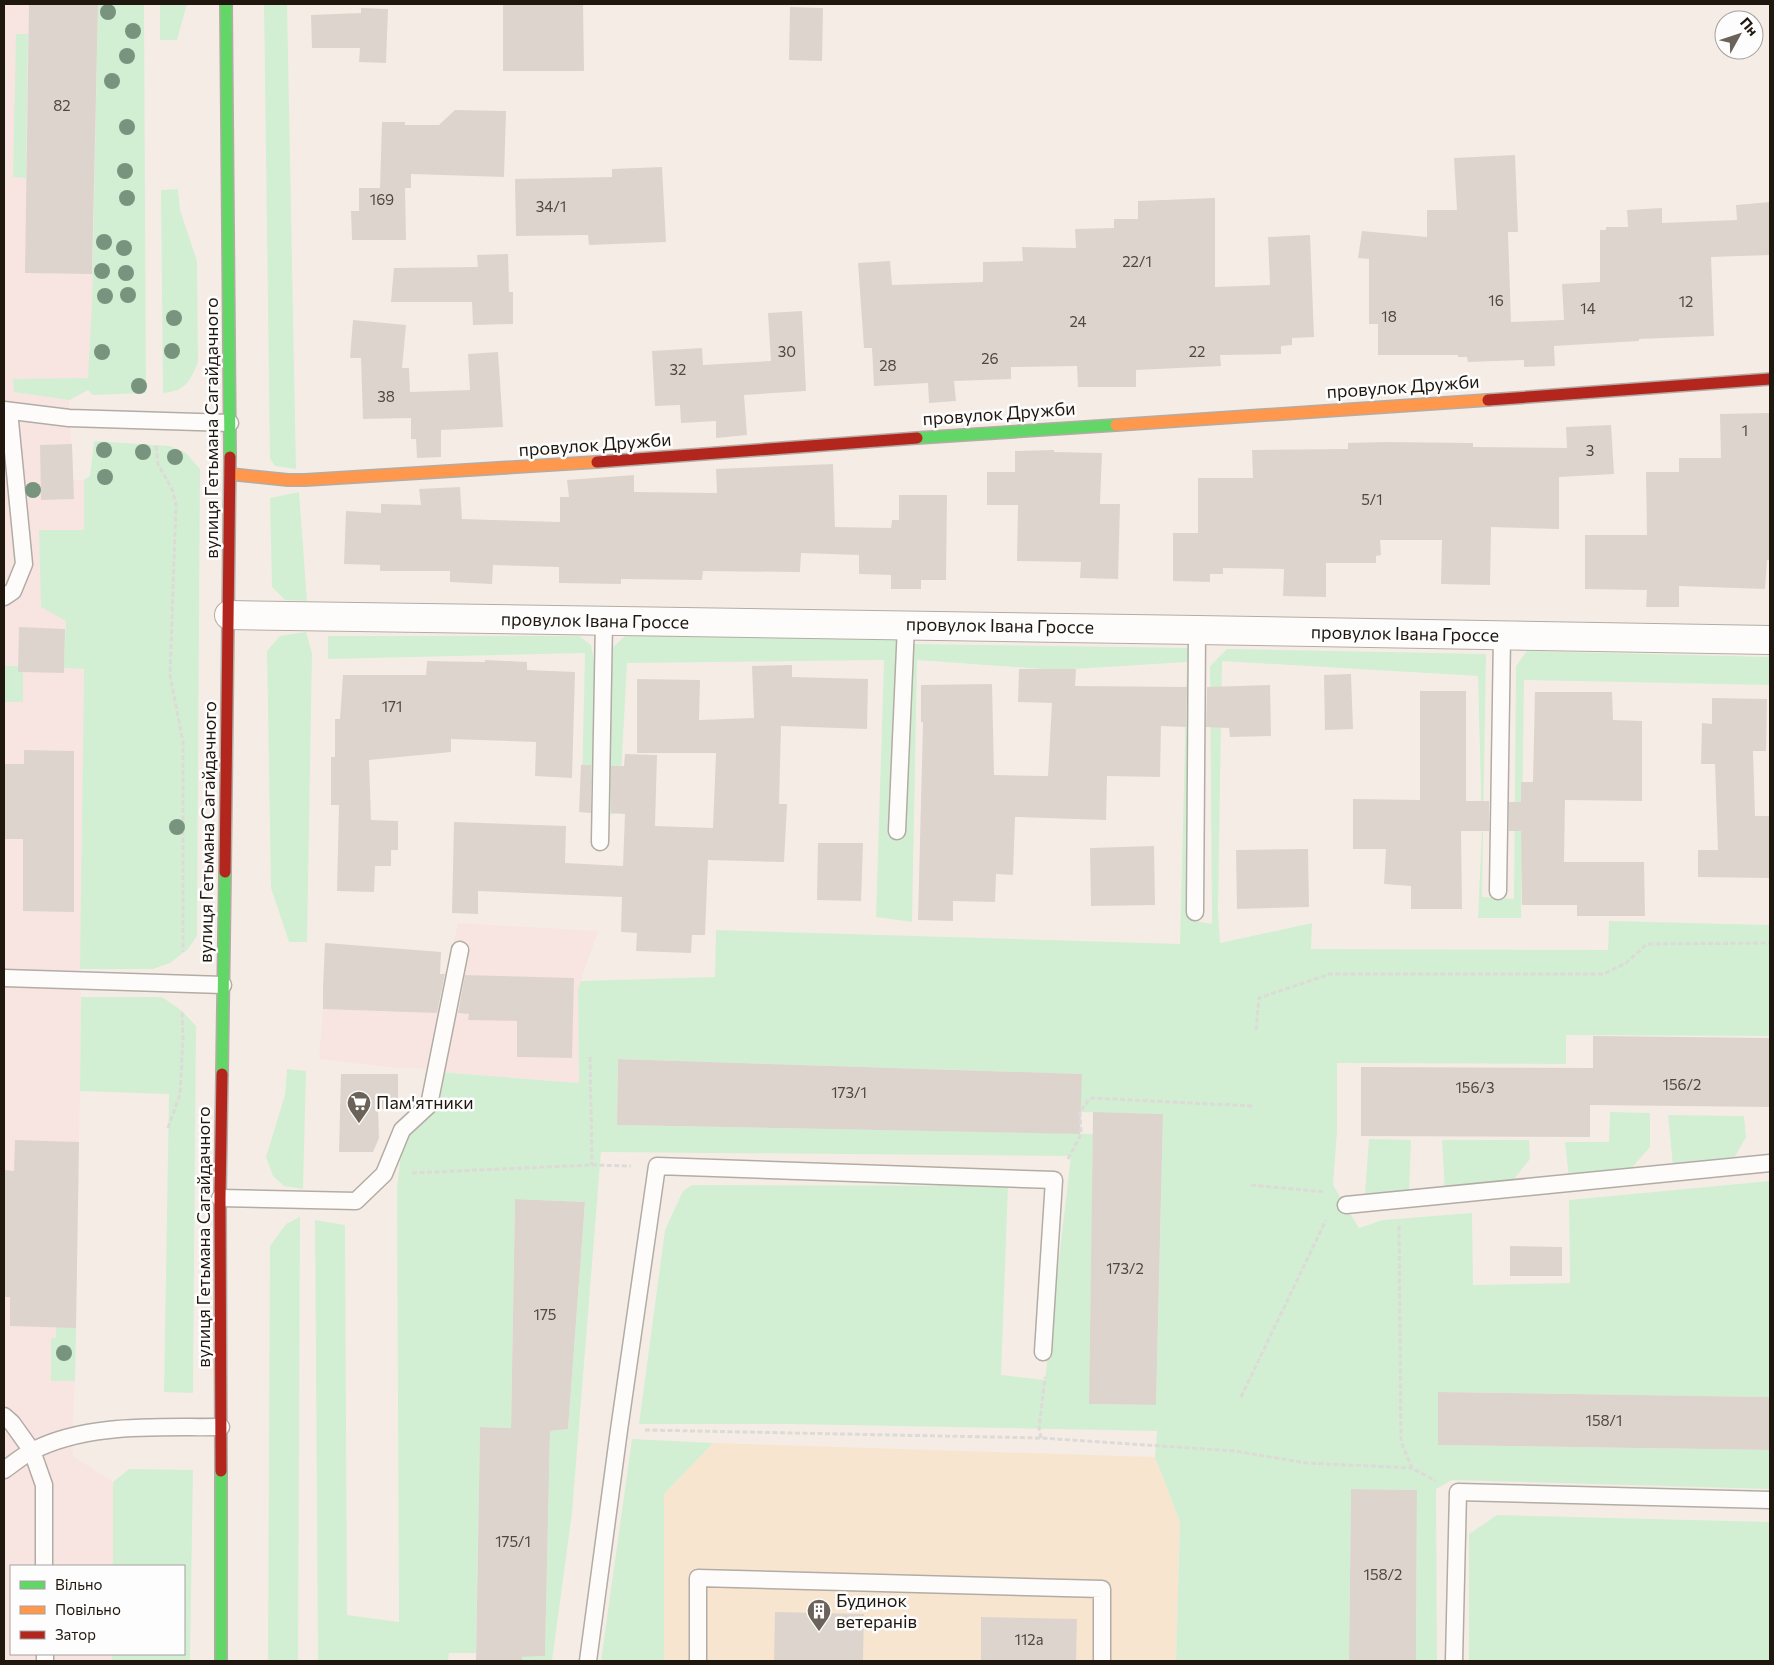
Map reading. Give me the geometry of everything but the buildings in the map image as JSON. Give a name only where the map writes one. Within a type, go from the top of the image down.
[{"type":"main road","name":"вулиця Гетьмана Сагайдачного","points":[[221,1661],[220,1198],[230,474],[226,4]]},
{"type":"main road","name":"провулок Дружби","points":[[230,474],[304,480],[512,469],[910,438],[1770,379]]},
{"type":"street","name":"провулок Івана Гроссе","points":[[229,615],[1770,640]]},
{"type":"lane","points":[[4,597],[13,591],[24,564],[6,411],[69,418],[230,423]]},
{"type":"lane","points":[[600,842],[604,621]]},
{"type":"lane","points":[[897,831],[906,625]]},
{"type":"lane","points":[[1195,912],[1197,630]]},
{"type":"lane","points":[[1498,891],[1502,636]]},
{"type":"lane","points":[[220,1198],[356,1201],[384,1174],[402,1130],[429,1105],[460,950]]},
{"type":"lane","points":[[4,978],[223,985]]},
{"type":"lane","points":[[1346,1205],[1770,1163]]},
{"type":"lane","points":[[588,1661],[657,1166],[1054,1180],[1043,1352]]},
{"type":"lane","points":[[4,1416],[12,1423],[32,1451],[44,1485],[44,1565]]},
{"type":"lane","points":[[4,1470],[32,1451],[72,1436],[111,1430],[221,1427]]},
{"type":"lane","points":[[1454,1661],[1458,1492],[1770,1500]]},
{"type":"lane","points":[[698,1661],[698,1578],[1102,1588],[1102,1661]]},
{"type":"path","points":[[152,421],[158,464],[172,489],[176,504],[170,675],[183,742],[183,952]]},
{"type":"path","points":[[1256,1030],[1259,998],[1330,974],[1604,974],[1626,963],[1647,944],[1770,943]]},
{"type":"path","points":[[168,1128],[180,1094],[184,1038],[182,1011]]},
{"type":"path","points":[[590,1057],[592,1165]]},
{"type":"path","points":[[1054,1180],[1071,1156],[1081,1134],[1080,1112],[1090,1098],[1253,1106]]},
{"type":"path","points":[[384,1174],[592,1165],[657,1166]]},
{"type":"path","points":[[1241,1397],[1329,1214],[1346,1205],[1340,1193],[1250,1185]]},
{"type":"path","points":[[1399,1200],[1401,1442],[1412,1468]]},
{"type":"path","points":[[1041,1438],[1039,1428],[1045,1380],[1043,1352]]},
{"type":"path","points":[[619,1430],[1041,1438],[1235,1451],[1306,1462],[1412,1468],[1458,1492]]},
{"type":"shaded area","points":[[4,4],[98,4],[92,302],[88,390],[69,401],[73,480],[84,480],[85,530],[80,1085],[75,1381],[72,1436],[73,1456],[113,1482],[113,1565],[10,1565],[10,1655],[112,1655],[112,1661],[4,1661]]},
{"type":"shaded area","points":[[458,923],[598,931],[578,989],[579,1083],[439,1072],[442,988]]},
{"type":"shaded area","points":[[325,943],[441,952],[437,1013],[429,1069],[397,1068],[319,1059]]},
{"type":"shaded area","points":[[713,1443],[1155,1457],[1180,1522],[1176,1661],[664,1661],[664,1494]]},
{"type":"green space","points":[[98,4],[144,4],[146,393],[93,395],[88,390],[69,400],[14,392],[13,379],[88,378],[92,302]]},
{"type":"green space","points":[[160,4],[187,4],[177,40],[160,40]]},
{"type":"green space","points":[[264,4],[287,4],[296,469],[275,466],[270,459]]},
{"type":"green space","points":[[16,34],[28,34],[26,178],[13,177]]},
{"type":"green space","points":[[178,189],[180,210],[197,261],[198,362],[189,380],[182,388],[163,393],[161,190]]},
{"type":"green space","points":[[94,441],[170,446],[186,453],[200,469],[197,936],[188,949],[170,963],[153,969],[80,969],[84,669],[64,668],[66,621],[41,607],[39,530],[84,530],[84,480],[90,476]]},
{"type":"green space","points":[[299,492],[307,601],[285,600],[272,587],[270,498]]},
{"type":"green space","points":[[306,632],[312,653],[307,942],[289,942],[271,888],[267,651],[280,636]]},
{"type":"green space","points":[[626,635],[901,640],[891,838],[902,839],[914,644],[1194,648],[1190,920],[1212,924],[1210,666],[1227,649],[1486,654],[1482,897],[1514,899],[1516,666],[1527,651],[1770,657],[1770,685],[1524,680],[1521,918],[1478,918],[1482,831],[1478,676],[1222,661],[1218,911],[1220,943],[1312,923],[1311,949],[1608,950],[1609,921],[1770,925],[1770,1036],[1566,1035],[1566,1064],[1337,1063],[1337,1132],[1333,1185],[1359,1228],[1383,1220],[1472,1213],[1473,1285],[1570,1283],[1569,1200],[1770,1181],[1770,1397],[1439,1392],[1438,1445],[1770,1450],[1770,1489],[1452,1480],[1436,1489],[1437,1661],[1416,1661],[1417,1490],[1351,1489],[1349,1661],[1176,1661],[1180,1522],[1155,1457],[1157,1431],[791,1424],[639,1424],[665,1230],[683,1191],[692,1185],[1008,1186],[1001,1375],[1045,1380],[1071,1156],[601,1152],[572,1513],[552,1661],[522,1661],[522,1657],[545,1656],[550,1431],[568,1429],[585,1202],[515,1199],[511,1428],[480,1427],[476,1653],[449,1653],[448,1661],[318,1661],[315,1220],[345,1225],[347,1615],[399,1622],[397,1187],[403,1139],[439,1072],[579,1083],[578,989],[581,981],[715,977],[716,930],[1180,944],[1187,662],[1057,670],[917,660],[912,922],[876,917],[884,660],[627,663],[619,813],[609,815],[612,648]],"holes":[[[618,1059],[1081,1074],[1080,1112],[1163,1114],[1156,1405],[1089,1404],[1093,1134],[617,1125]]]},
{"type":"green space","points":[[328,636],[579,636],[591,645],[595,665],[593,785],[582,785],[585,653],[328,659]]},
{"type":"green space","points":[[4,666],[19,666],[18,672],[23,672],[23,702],[4,702]]},
{"type":"green space","points":[[81,997],[162,997],[182,1011],[196,1026],[193,1393],[164,1392],[169,1094],[80,1091]]},
{"type":"green space","points":[[287,1069],[306,1071],[303,1189],[284,1186],[273,1176],[266,1157],[285,1095]]},
{"type":"green space","points":[[1610,1112],[1650,1113],[1650,1147],[1627,1173],[1569,1179],[1565,1142],[1609,1142]]},
{"type":"green space","points":[[1668,1115],[1744,1116],[1746,1137],[1733,1160],[1673,1166]]},
{"type":"green space","points":[[1369,1139],[1411,1140],[1409,1195],[1365,1193]]},
{"type":"green space","points":[[1442,1140],[1529,1140],[1530,1159],[1510,1184],[1445,1193]]},
{"type":"green space","points":[[300,1217],[298,1661],[268,1661],[270,1246],[286,1224]]},
{"type":"green space","points":[[56,1327],[76,1328],[75,1381],[51,1381],[51,1338],[56,1338]]},
{"type":"green space","points":[[632,1439],[713,1443],[664,1494],[664,1661],[601,1661]]},
{"type":"green space","points":[[129,1469],[193,1470],[190,1661],[112,1661],[112,1655],[185,1655],[185,1565],[113,1565],[113,1482]]},
{"type":"green space","points":[[1497,1515],[1770,1522],[1770,1661],[1469,1661],[1469,1534]]},
{"type":"traffic: fast","points":[[226,4],[230,457]]},
{"type":"traffic: fast","points":[[917,438],[1116,425]]},
{"type":"traffic: fast","points":[[222,1074],[225,872]]},
{"type":"traffic: fast","points":[[221,1471],[221,1661]]},
{"type":"traffic: slow","points":[[1116,425],[1488,400]]},
{"type":"traffic: slow","points":[[230,474],[305,480],[597,462]]},
{"type":"traffic: jam","points":[[1488,400],[1770,379]]},
{"type":"traffic: jam","points":[[597,462],[917,438]]},
{"type":"traffic: jam","points":[[225,872],[230,457]]},
{"type":"traffic: jam","points":[[221,1471],[220,1198],[222,1074]]},
{"type":"place","name":"Пам'ятники","points":[[359,1124]]},
{"type":"place","name":"Будинок ветеранів","points":[[819,1632]]}]
